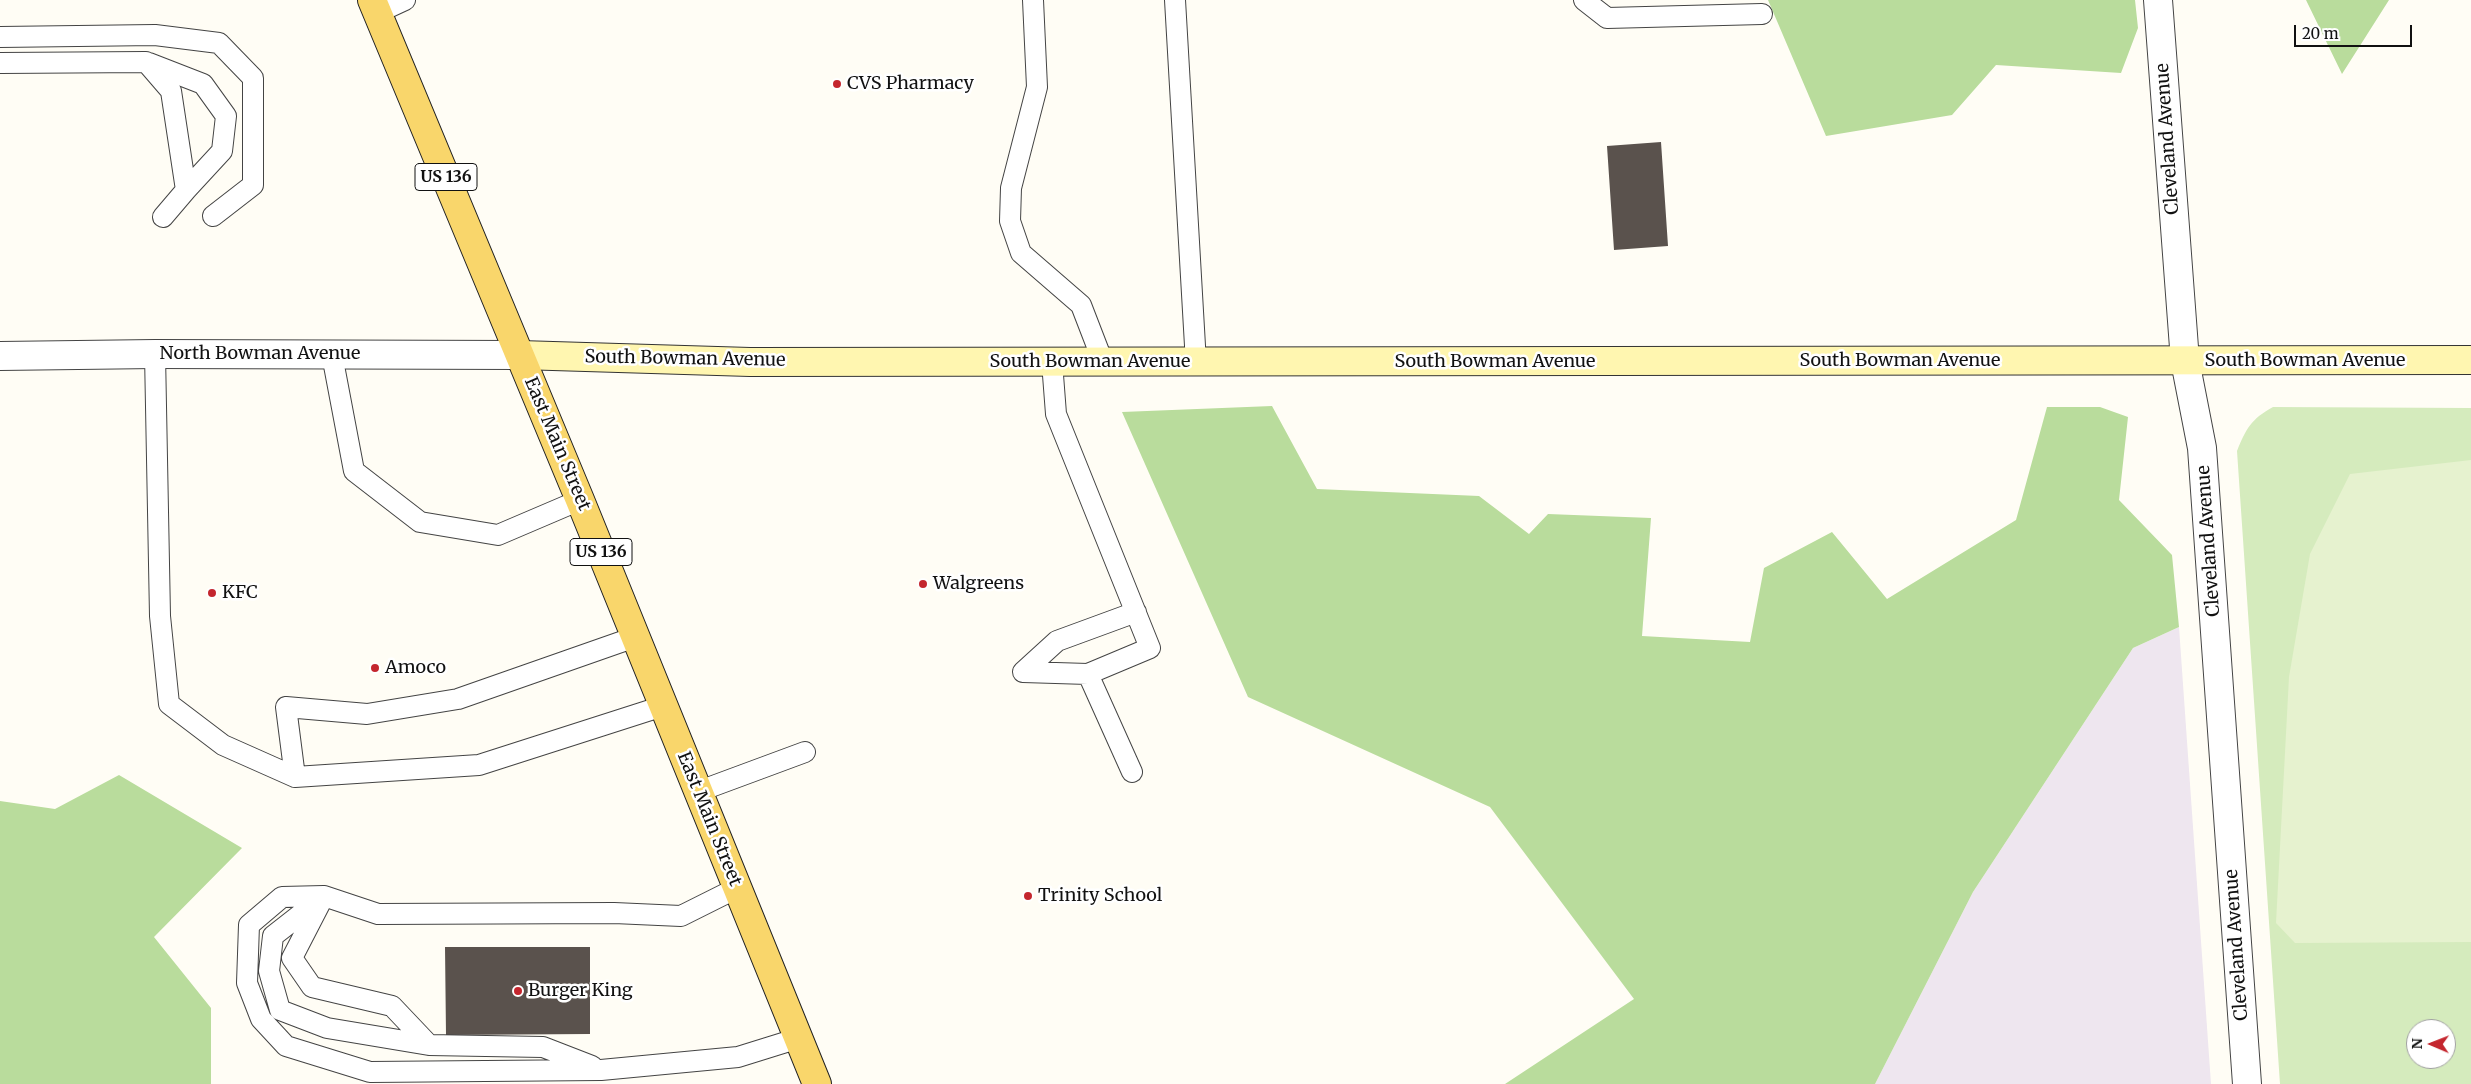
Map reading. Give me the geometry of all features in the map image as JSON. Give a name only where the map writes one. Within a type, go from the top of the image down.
[{"type":"main road","name":"East Main Street","points":[[374,6],[580,500],[817,1084]]},
{"type":"main road","name":"South Bowman Avenue","points":[[520,355],[750,362],[1196,363],[2471,360]]},
{"type":"street","name":"Cleveland Avenue","points":[[2158,0],[2185,361],[2202,448],[2247,1084]]},
{"type":"street","name":"North Bowman Avenue","points":[[0,356],[155,354],[520,355]]},
{"type":"lane","points":[[374,6],[405,0]]},
{"type":"lane","points":[[1033,0],[1037,87],[1012,188],[1010,221],[1021,253],[1081,305],[1103,362]]},
{"type":"lane","points":[[1175,0],[1196,363]]},
{"type":"lane","points":[[1584,0],[1607,18],[1762,14]]},
{"type":"lane","points":[[0,37],[155,35],[219,43],[253,78],[252,185],[213,216]]},
{"type":"lane","points":[[146,62],[171,91],[186,190]]},
{"type":"lane","points":[[0,63],[146,62],[203,84],[226,116],[222,152],[186,190],[163,218]]},
{"type":"lane","points":[[155,354],[160,616],[169,704],[223,745],[295,777],[479,765],[663,706]]},
{"type":"lane","points":[[332,355],[354,471],[420,522],[498,535],[580,500]]},
{"type":"lane","points":[[1052,362],[1056,414],[1136,612],[1150,648],[1088,674],[1023,672],[1057,641],[1136,612]]},
{"type":"lane","points":[[295,777],[286,707],[367,714],[458,699],[635,637]]},
{"type":"lane","points":[[1088,674],[1132,772]]},
{"type":"lane","points":[[697,792],[805,752]]},
{"type":"lane","points":[[737,888],[681,916],[614,913],[378,914],[324,896],[282,897],[249,925],[247,983],[262,1019],[286,1046],[370,1072],[601,1070],[738,1057],[799,1038]]},
{"type":"lane","points":[[324,896],[292,958],[307,980],[312,987],[392,1006],[429,1044]]},
{"type":"lane","points":[[324,896],[273,936],[270,971],[280,1010],[326,1028],[429,1044],[543,1046],[601,1070]]},
{"type":"shaded area","points":[[2179,627],[2211,1084],[1875,1084],[1973,892],[2133,648]]},
{"type":"green space","points":[[1768,0],[2135,0],[2138,28],[2121,73],[1996,65],[1952,115],[1826,136]]},
{"type":"green space","points":[[2306,0],[2389,0],[2342,74]]},
{"type":"green space","points":[[1272,406],[1317,489],[1479,496],[1529,534],[1548,514],[1651,518],[1642,636],[1750,642],[1764,568],[1832,532],[1887,599],[2016,520],[2047,407],[2100,407],[2128,417],[2119,500],[2172,555],[2179,627],[2133,648],[1973,892],[1875,1084],[1505,1084],[1634,999],[1490,807],[1248,697],[1122,412]]},
{"type":"green space","points":[[2273,407],[2471,408],[2471,1084],[2280,1084],[2237,451],[2250,425],[2259,416]]},
{"type":"green space","points":[[2471,460],[2471,942],[2295,943],[2276,923],[2289,677],[2310,554],[2350,474]]},
{"type":"green space","points":[[119,775],[242,848],[154,937],[211,1008],[211,1084],[0,1084],[0,801],[55,809]]},
{"type":"building","points":[[1661,142],[1668,246],[1614,250],[1607,146]]},
{"type":"building","name":"Burger King","points":[[445,947],[590,947],[590,1034],[446,1035]]},
{"type":"place","name":"CVS Pharmacy","points":[[837,84]]},
{"type":"place","name":"Walgreens","points":[[923,584]]},
{"type":"place","name":"KFC","points":[[212,593]]},
{"type":"place","name":"Amoco","points":[[375,668]]},
{"type":"place","name":"Trinity School","points":[[1028,896]]},
{"type":"place","name":"Burger King","points":[[518,991]]}]
